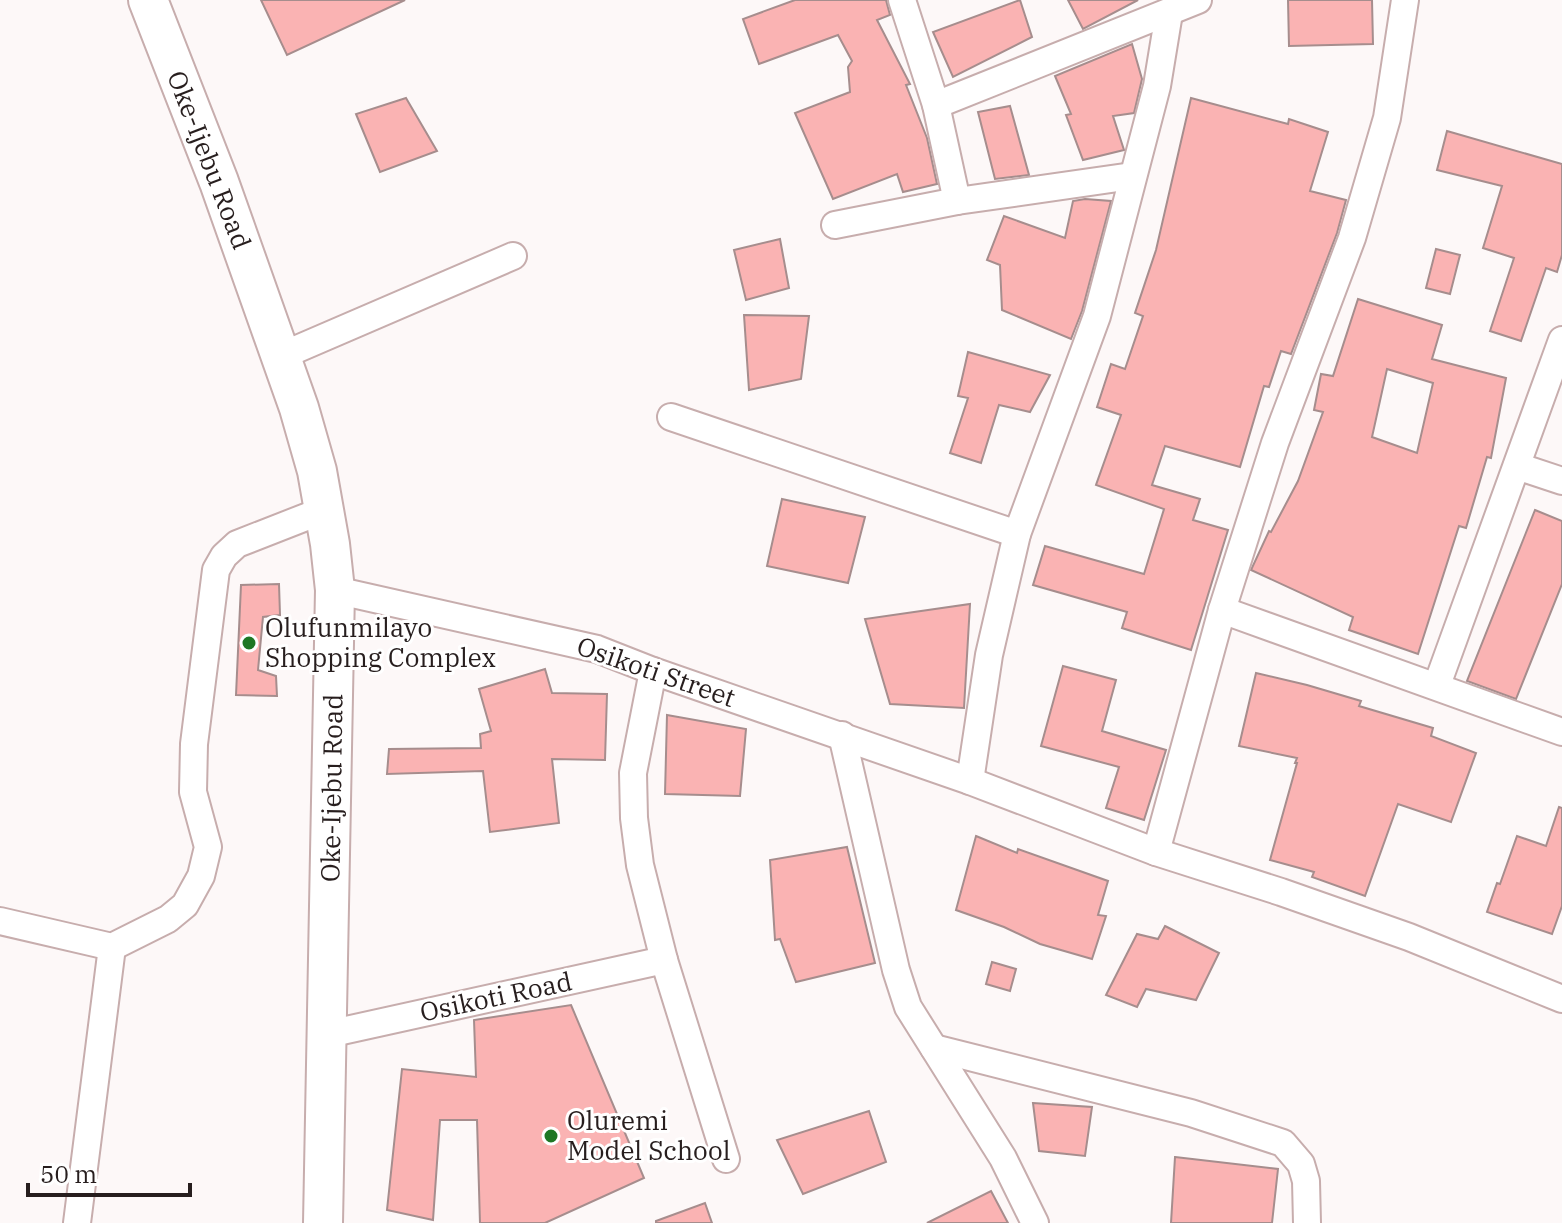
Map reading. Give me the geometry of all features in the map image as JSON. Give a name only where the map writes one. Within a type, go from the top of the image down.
[{"type":"main road","name":"Oke-Ijebu Road","points":[[148,0],[219,182],[281,356],[307,433],[324,510],[335,590],[323,1223]]},
{"type":"street","points":[[902,0],[936,105],[957,201]]},
{"type":"street","points":[[936,105],[1198,0]]},
{"type":"street","points":[[1156,852],[1222,610],[1275,443],[1352,238],[1387,118],[1405,0]]},
{"type":"street","points":[[970,781],[989,655],[1017,534],[1097,316],[1157,86],[1169,13]]},
{"type":"street","points":[[835,225],[957,201],[1132,176]]},
{"type":"street","points":[[281,356],[513,256]]},
{"type":"street","points":[[1437,685],[1562,340]]},
{"type":"street","points":[[671,417],[1017,534]]},
{"type":"street","points":[[1517,466],[1562,481]]},
{"type":"street","points":[[0,921],[112,947],[168,919],[185,905],[207,862],[208,847],[193,792],[194,756],[216,570],[224,556],[237,544],[324,510]]},
{"type":"street","name":"Osikoti Street","points":[[335,590],[585,646],[970,781],[1156,852],[1409,937],[1562,999]]},
{"type":"street","points":[[1222,610],[1562,732]]},
{"type":"street","points":[[653,671],[633,773],[634,818],[640,865],[664,960],[726,1159]]},
{"type":"street","points":[[842,735],[896,970],[908,1007],[1003,1158],[1035,1223]]},
{"type":"street","points":[[77,1223],[112,947]]},
{"type":"street","name":"Osikoti Road","points":[[328,1034],[664,960]]},
{"type":"street","points":[[934,1048],[1191,1113],[1283,1143],[1293,1151],[1304,1172],[1307,1223]]},
{"type":"building","points":[[261,0],[405,0],[287,55]]},
{"type":"building","points":[[795,0],[886,0],[890,15],[877,20],[910,84],[906,85],[927,138],[937,184],[903,192],[897,174],[833,199],[795,113],[850,92],[848,67],[852,61],[838,35],[759,64],[743,19]]},
{"type":"building","points":[[1020,0],[1032,37],[953,77],[933,32]]},
{"type":"building","points":[[1068,0],[1138,0],[1083,29]]},
{"type":"building","points":[[1288,0],[1372,0],[1373,44],[1289,46]]},
{"type":"building","points":[[1132,44],[1142,79],[1134,113],[1113,116],[1124,150],[1083,160],[1066,115],[1071,114],[1055,76]]},
{"type":"building","points":[[406,98],[437,151],[380,172],[356,114]]},
{"type":"building","points":[[1191,98],[1288,124],[1289,119],[1328,132],[1310,191],[1346,200],[1337,233],[1291,354],[1281,351],[1269,387],[1264,386],[1240,467],[1165,446],[1152,485],[1200,499],[1193,520],[1228,530],[1191,650],[1122,628],[1127,612],[1033,585],[1045,546],[1144,574],[1164,509],[1096,485],[1121,415],[1097,407],[1111,364],[1125,369],[1143,316],[1135,313],[1156,250]]},
{"type":"building","points":[[1010,106],[1029,175],[995,179],[978,112]]},
{"type":"building","points":[[1447,131],[1562,164],[1562,255],[1557,272],[1546,268],[1521,341],[1490,331],[1514,258],[1483,248],[1502,186],[1437,170]]},
{"type":"building","points":[[1073,201],[1111,201],[1082,311],[1071,339],[1002,310],[1000,265],[987,260],[1004,216],[1065,238]]},
{"type":"building","points":[[780,239],[789,288],[746,300],[734,250]]},
{"type":"building","points":[[1436,249],[1460,255],[1450,294],[1426,288]]},
{"type":"building","points":[[1358,299],[1442,325],[1432,359],[1506,378],[1491,458],[1487,457],[1466,528],[1459,526],[1418,654],[1349,630],[1353,617],[1251,570],[1298,481],[1323,412],[1314,410],[1321,374],[1333,376]],"holes":[[[1387,369],[1433,383],[1417,453],[1372,437]]]},
{"type":"building","points":[[744,315],[809,316],[801,379],[749,390]]},
{"type":"building","points":[[968,352],[1050,375],[1030,412],[999,405],[981,463],[950,453],[968,398],[958,396]]},
{"type":"building","points":[[782,499],[865,517],[848,583],[767,566]]},
{"type":"building","points":[[1535,510],[1562,521],[1562,584],[1516,699],[1467,681]]},
{"type":"building","name":"Olufunmilayo Shopping Complex","points":[[279,584],[280,615],[263,617],[258,670],[276,676],[277,696],[236,695],[241,585]]},
{"type":"building","points":[[970,604],[964,708],[890,704],[865,619]]},
{"type":"building","points":[[1063,666],[1116,680],[1102,731],[1166,750],[1144,820],[1106,808],[1119,767],[1041,746]]},
{"type":"building","points":[[545,669],[552,693],[607,694],[605,760],[552,759],[559,823],[490,832],[483,771],[387,774],[389,749],[481,748],[480,734],[491,731],[479,689]]},
{"type":"building","points":[[1256,673],[1361,701],[1359,706],[1433,728],[1431,736],[1476,753],[1451,822],[1398,804],[1365,896],[1312,877],[1314,872],[1270,860],[1297,758],[1239,746]]},
{"type":"building","points":[[667,715],[746,729],[740,796],[665,794]]},
{"type":"building","points":[[1559,807],[1562,808],[1562,906],[1552,934],[1487,912],[1517,836],[1546,846]]},
{"type":"building","points":[[976,836],[1017,853],[1018,849],[1108,881],[1098,915],[1106,916],[1092,959],[1040,944],[956,910]]},
{"type":"building","points":[[847,847],[875,963],[796,982],[780,939],[775,940],[770,860]]},
{"type":"building","points":[[1165,926],[1219,953],[1196,1000],[1146,989],[1137,1007],[1106,995],[1137,934],[1158,939]]},
{"type":"building","points":[[992,962],[1016,969],[1010,991],[986,984]]},
{"type":"building","name":"Oluremi Model School","points":[[571,1005],[644,1178],[545,1223],[480,1223],[477,1120],[440,1120],[433,1220],[387,1210],[402,1069],[476,1077],[474,1020]]},
{"type":"building","points":[[1033,1103],[1092,1107],[1085,1156],[1039,1151]]},
{"type":"building","points":[[869,1111],[886,1162],[803,1194],[777,1140]]},
{"type":"building","points":[[1175,1157],[1278,1169],[1272,1223],[1171,1223]]},
{"type":"building","points":[[991,1191],[1008,1223],[927,1223]]},
{"type":"building","points":[[705,1203],[712,1223],[656,1223],[656,1221]]},
{"type":"place","name":"Olufunmilayo Shopping Complex","points":[[249,643]]},
{"type":"place","name":"Oluremi Model School","points":[[551,1136]]}]
